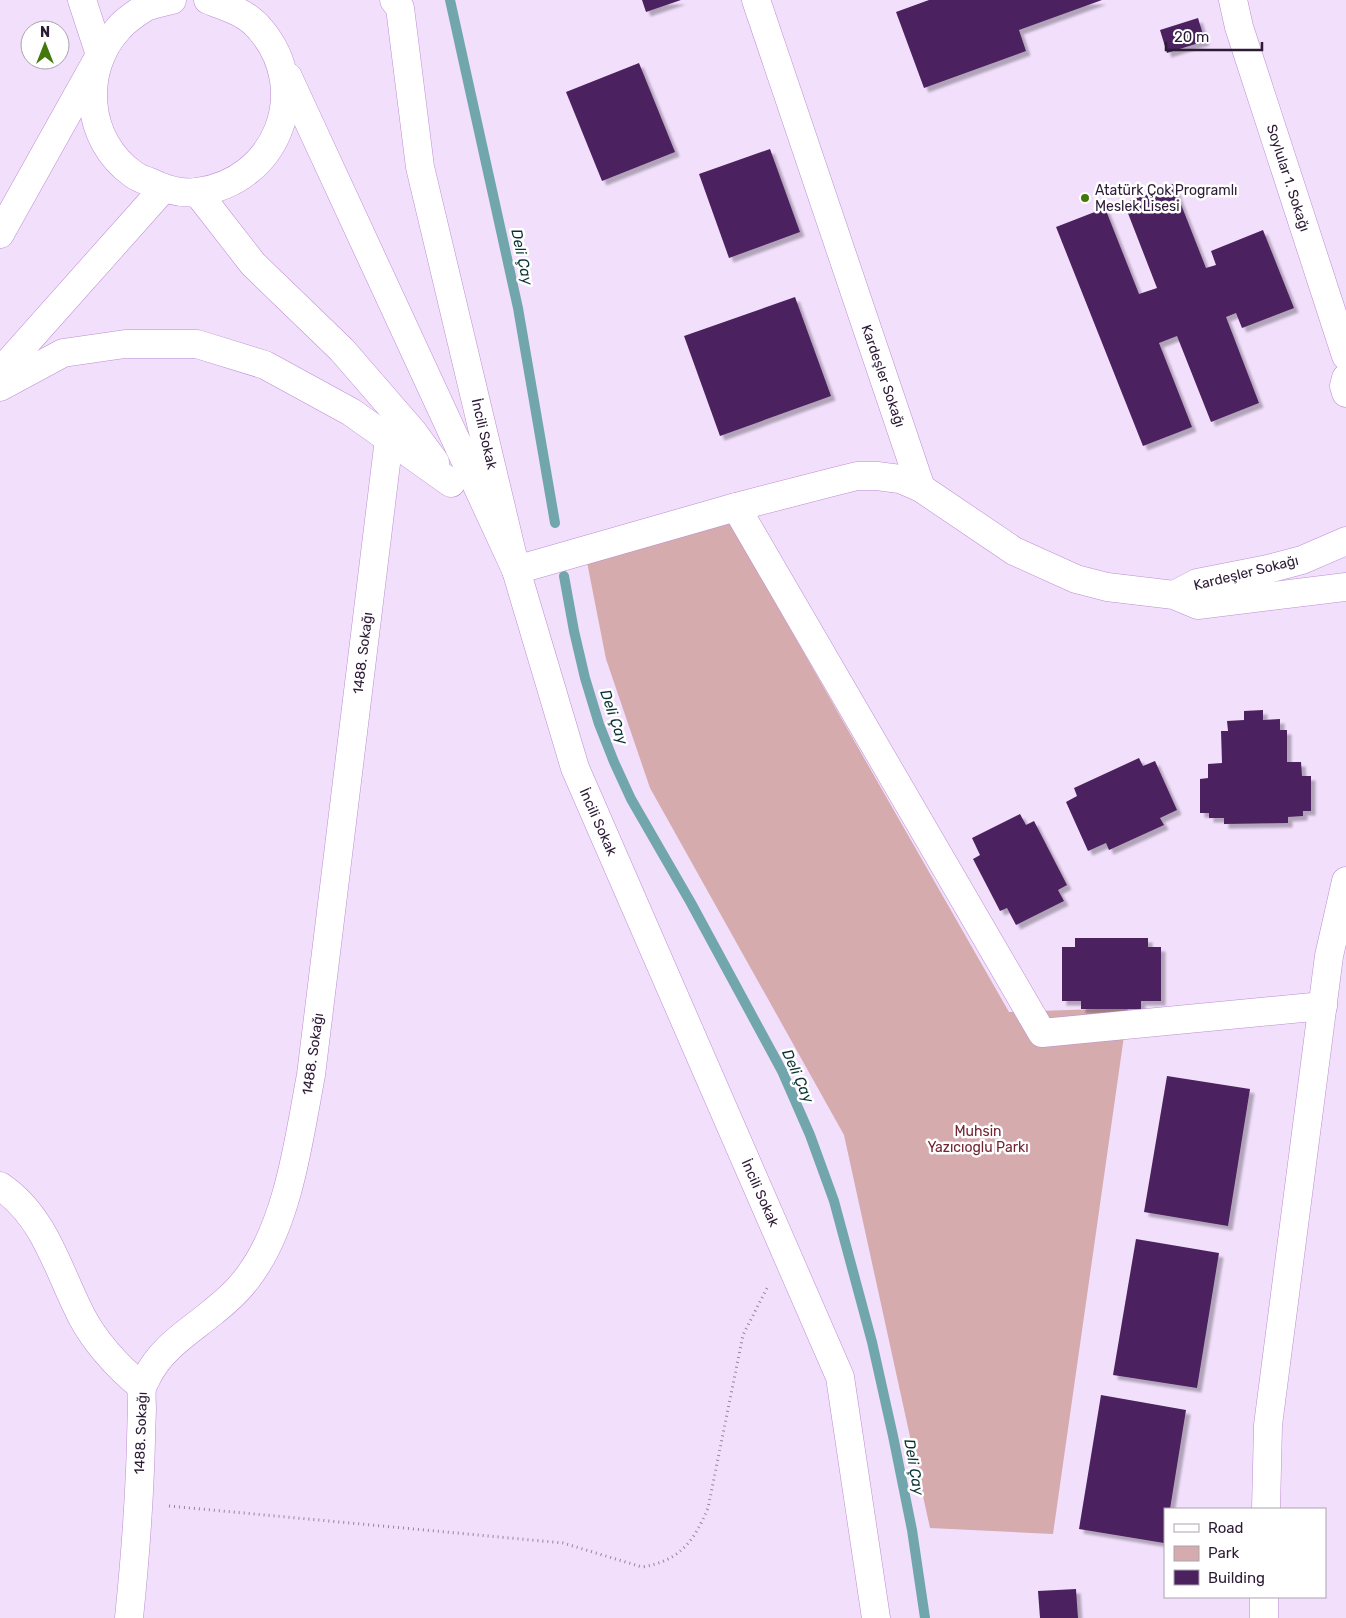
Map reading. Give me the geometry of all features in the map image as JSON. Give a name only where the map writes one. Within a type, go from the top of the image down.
[{"type":"street","points":[[82,0],[100,55],[92,87],[95,120],[109,151],[133,174],[163,189],[197,192],[229,183],[255,167],[274,143],[285,114],[286,83],[278,54]]},
{"type":"street","points":[[0,234],[100,55],[119,27],[146,7],[172,0]]},
{"type":"street","points":[[208,0],[236,10],[260,28]]},
{"type":"street","points":[[238,0],[278,54],[516,570]]},
{"type":"street","name":"İncili Sokak","points":[[394,0],[400,8],[420,167],[516,570],[574,768],[840,1377],[876,1618]]},
{"type":"street","name":"Kardeşler Sokağı","points":[[756,0],[921,488],[1014,551],[1076,579],[1108,588],[1174,596],[1198,605],[1346,587]]},
{"type":"street","name":"Soylular 1. Sokağı","points":[[1233,0],[1239,27],[1346,356]]},
{"type":"street","points":[[0,372],[163,189]]},
{"type":"street","points":[[197,192],[253,264],[342,350],[413,432],[516,570]]},
{"type":"street","points":[[0,387],[63,353],[125,344],[197,344],[265,364],[351,412],[451,483]]},
{"type":"street","points":[[1346,378],[1344,386],[1346,394]]},
{"type":"street","name":"1488. Sokağı","points":[[129,1618],[138,1503],[142,1387],[160,1356],[175,1341],[235,1293],[263,1256],[273,1234],[299,1141],[311,1075],[389,439]]},
{"type":"street","points":[[516,570],[736,507],[857,476],[877,476],[900,480],[921,488]]},
{"type":"street","points":[[736,507],[1042,1033],[1323,1006]]},
{"type":"street","name":"Kardeşler Sokağı","points":[[1174,596],[1197,583],[1268,569],[1302,560],[1346,540]]},
{"type":"street","points":[[1266,1508],[1268,1425],[1323,1006],[1338,957],[1346,881]]},
{"type":"street","points":[[0,1186],[24,1206],[36,1220],[46,1236],[83,1318],[95,1338],[114,1361],[142,1387]]},
{"type":"street","points":[[1264,1598],[1264,1618]]},
{"type":"path","points":[[138,1503],[563,1543],[642,1567],[655,1565],[678,1554],[690,1542],[708,1508],[743,1335],[785,1251]]},
{"type":"green space","name":"Muhsin Yazıcıoglu Parkı","points":[[727,518],[1009,1012],[1128,1008],[1053,1534],[930,1528],[844,1135],[650,788],[606,659],[585,552]]},
{"type":"building","points":[[642,0],[681,0],[646,12]]},
{"type":"building","points":[[929,0],[1102,0],[1019,30],[1026,51],[924,88],[896,12]]},
{"type":"building","points":[[1198,18],[1205,41],[1167,53],[1160,30]]},
{"type":"building","points":[[639,63],[675,152],[602,181],[566,92]]},
{"type":"building","points":[[770,149],[800,232],[729,258],[699,174]]},
{"type":"building","points":[[1173,184],[1206,268],[1216,265],[1211,251],[1263,230],[1294,308],[1242,328],[1236,313],[1226,317],[1259,403],[1211,422],[1177,336],[1159,343],[1192,427],[1143,446],[1056,227],[1105,208],[1139,294],[1157,288],[1124,203]]},
{"type":"building","points":[[795,297],[831,396],[720,436],[684,336]]},
{"type":"building","points":[[1263,710],[1263,720],[1280,719],[1280,730],[1287,730],[1287,762],[1301,762],[1302,776],[1311,776],[1311,811],[1303,811],[1303,816],[1288,817],[1288,823],[1224,824],[1224,818],[1209,818],[1209,813],[1200,813],[1200,779],[1208,778],[1208,764],[1222,763],[1221,731],[1228,731],[1227,721],[1244,720],[1244,711]]},
{"type":"building","points":[[1139,758],[1143,766],[1155,761],[1177,810],[1160,818],[1164,825],[1109,850],[1106,843],[1088,851],[1066,802],[1077,796],[1074,788]]},
{"type":"building","points":[[1020,814],[1026,825],[1034,821],[1067,885],[1058,890],[1064,901],[1016,925],[1007,908],[1000,911],[973,859],[980,855],[972,838]]},
{"type":"building","points":[[1075,938],[1148,938],[1148,947],[1161,947],[1161,1001],[1141,1001],[1141,1009],[1081,1009],[1081,1001],[1062,1001],[1062,947],[1075,947]]},
{"type":"building","points":[[1167,1076],[1250,1089],[1228,1226],[1144,1212]]},
{"type":"building","points":[[1136,1239],[1219,1253],[1197,1388],[1113,1375]]},
{"type":"building","points":[[1101,1395],[1186,1410],[1170,1508],[1164,1508],[1164,1543],[1079,1529]]},
{"type":"building","points":[[1076,1589],[1078,1618],[1040,1618],[1038,1591]]},
{"type":"waterway","name":"Deli Çay","points":[[450,0],[518,308],[555,523]]},
{"type":"waterway","name":"Deli Çay","points":[[564,576],[585,678],[599,724],[614,762],[631,799],[691,903],[782,1071],[810,1135],[834,1201],[872,1342],[893,1436],[912,1530],[925,1618]]},
{"type":"place","name":"Atatürk Çok Programlı Meslek Lisesi","points":[[1085,198]]}]
